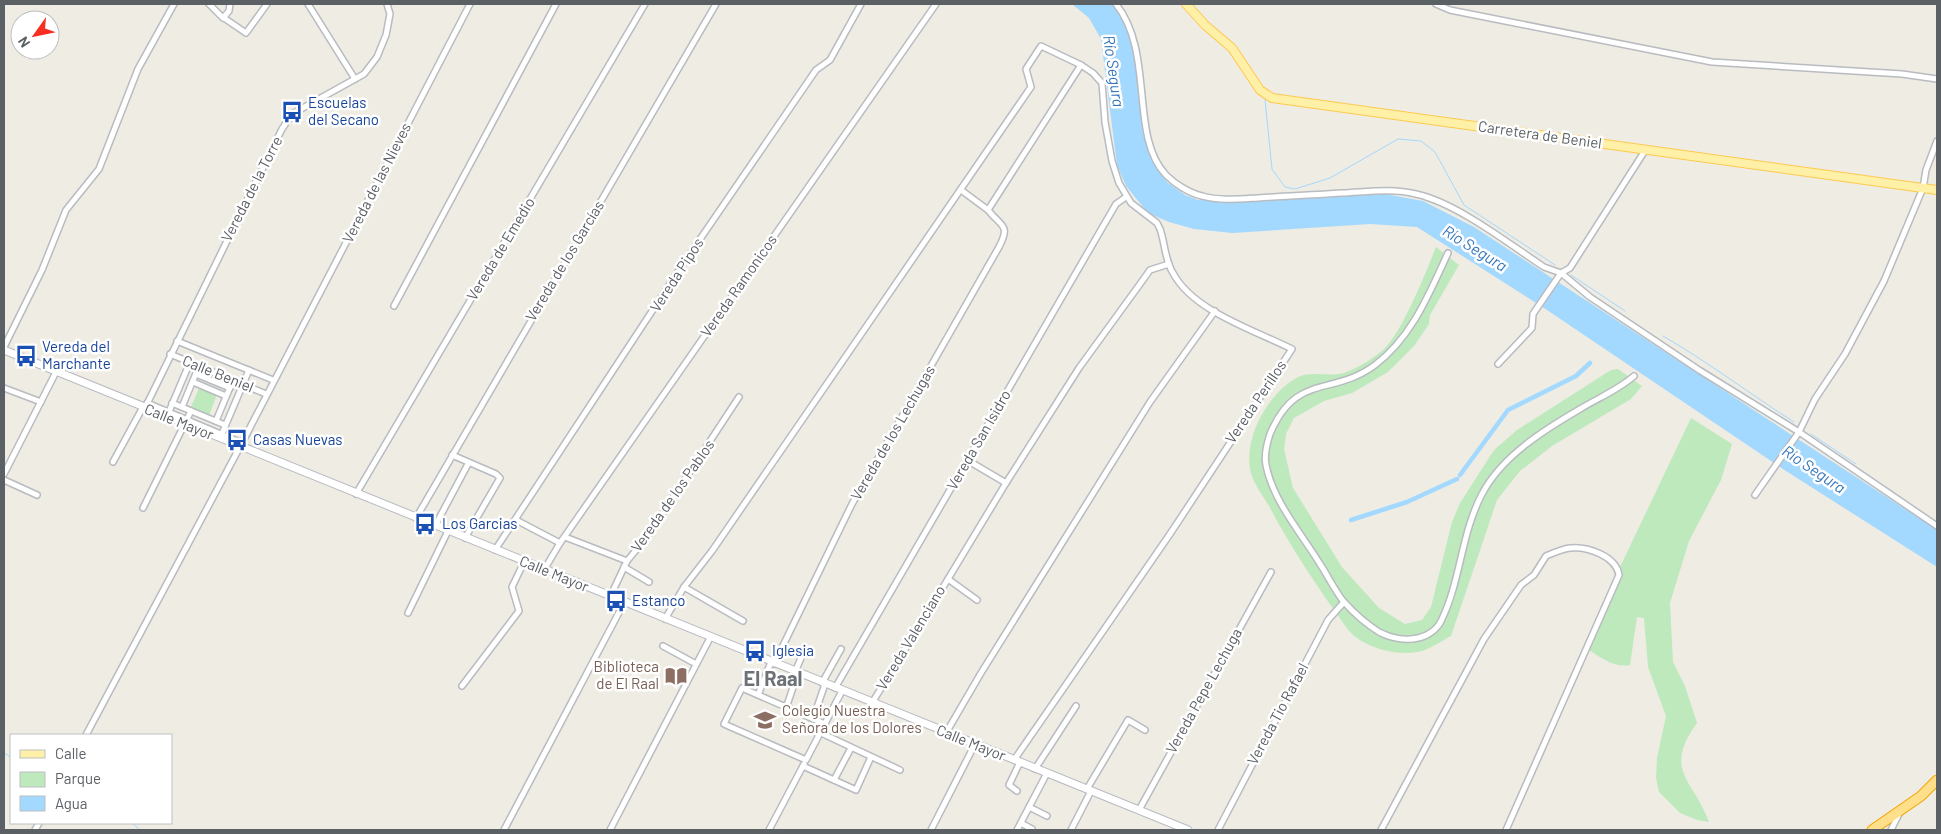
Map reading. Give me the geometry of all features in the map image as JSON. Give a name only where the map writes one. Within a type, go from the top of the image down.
[{"type":"highway","points":[[1872,830],[1921,796],[1937,780]]},
{"type":"main road","name":"Carretera de Beniel","points":[[1186,4],[1204,25],[1232,48],[1260,90],[1272,98],[1937,190]]},
{"type":"main road","name":"Calle Mayor","points":[[4,349],[56,372],[241,444],[356,494],[710,638],[1188,830]]},
{"type":"street","points":[[4,349],[42,270],[66,210],[99,169],[138,69],[174,4]]},
{"type":"street","points":[[224,18],[230,4]]},
{"type":"street","points":[[210,6],[220,17],[246,33],[267,4]]},
{"type":"street","points":[[308,4],[355,79]]},
{"type":"street","name":"Vereda de la Torre","points":[[113,462],[145,406],[282,129],[292,114],[364,74],[380,50],[386,35],[390,14],[387,4]]},
{"type":"street","name":"Vereda de las Nieves","points":[[87,734],[241,444],[470,4]]},
{"type":"street","points":[[394,306],[556,4]]},
{"type":"street","name":"Vereda de Emedio","points":[[356,494],[645,4]]},
{"type":"street","name":"Vereda de los Garcías","points":[[416,518],[716,4]]},
{"type":"street","name":"Vereda Pipos","points":[[495,550],[683,264],[816,70],[830,60],[861,4]]},
{"type":"street","name":"Vereda Ramonicos","points":[[544,570],[560,542],[936,4]]},
{"type":"street","points":[[1116,4],[1123,13],[1136,44],[1146,129],[1152,147],[1166,174],[1185,189],[1202,196],[1230,199],[1390,189],[1419,194],[1454,209],[1544,266],[1560,273],[1590,297],[1692,365],[1799,432],[1937,526]]},
{"type":"street","points":[[1436,4],[1450,10],[1712,62],[1902,74],[1937,79]]},
{"type":"street","points":[[665,619],[684,587],[712,551],[1031,87],[1026,69],[1041,46],[1081,65],[988,210],[961,190]]},
{"type":"street","name":"Vereda Perillos","points":[[1017,761],[1292,349],[1215,311],[1192,297],[1180,284],[1169,264],[1160,229],[1156,222],[1139,210],[1126,196],[1112,161],[1105,122],[1102,83],[1094,73],[1081,65]]},
{"type":"street","points":[[1755,495],[1774,471],[1799,432],[1815,399],[1845,354],[1884,281],[1923,188],[1926,170],[1937,141]]},
{"type":"street","points":[[1498,364],[1532,328],[1533,314],[1560,273],[1570,268],[1646,149]]},
{"type":"street","name":"Vereda San Isidro","points":[[835,688],[1116,204],[1126,196]]},
{"type":"street","name":"Vereda de los Lechugas","points":[[772,663],[852,504],[1000,247],[1005,230],[1000,221],[988,210]]},
{"type":"street","points":[[1448,253],[1428,298],[1408,332],[1392,351],[1360,374],[1306,391],[1286,403],[1277,417],[1269,438],[1266,464],[1276,493],[1344,602],[1379,632],[1398,639],[1417,638],[1430,634],[1442,621],[1453,589],[1468,526],[1483,493],[1504,464],[1530,441],[1578,410],[1625,384],[1634,376]]},
{"type":"street","points":[[948,579],[1079,368],[1150,270],[1169,264]]},
{"type":"street","points":[[946,733],[981,673],[1150,402],[1215,311]]},
{"type":"street","points":[[177,341],[273,380]]},
{"type":"street","name":"Calle Beniel","points":[[170,354],[266,394]]},
{"type":"street","points":[[168,415],[190,362]]},
{"type":"street","points":[[182,407],[199,366]]},
{"type":"street","points":[[221,436],[249,370]]},
{"type":"street","points":[[4,474],[56,372]]},
{"type":"street","points":[[196,374],[230,388]]},
{"type":"street","points":[[216,421],[233,380]]},
{"type":"street","points":[[193,382],[226,396]]},
{"type":"street","points":[[4,388],[40,402]]},
{"type":"street","name":"Vereda de los Pablos","points":[[610,597],[627,561],[647,537],[740,397]]},
{"type":"street","points":[[172,403],[225,426]]},
{"type":"street","points":[[143,508],[192,411]]},
{"type":"street","points":[[200,428],[204,416]]},
{"type":"street","points":[[452,455],[468,464],[496,474],[500,478],[465,538]]},
{"type":"street","points":[[967,460],[1006,483]]},
{"type":"street","points":[[435,526],[468,464]]},
{"type":"street","points":[[4,480],[37,495]]},
{"type":"street","points":[[516,520],[560,542]]},
{"type":"street","points":[[408,613],[448,531]]},
{"type":"street","points":[[564,537],[627,561]]},
{"type":"street","points":[[1381,830],[1484,639],[1521,585],[1534,575],[1546,556],[1570,548],[1596,553],[1610,559],[1618,567],[1618,575],[1506,830]]},
{"type":"street","points":[[462,686],[519,611],[512,587],[524,562]]},
{"type":"street","points":[[624,567],[649,582]]},
{"type":"street","name":"Vereda Pepe Lechuga","points":[[1139,810],[1271,572]]},
{"type":"street","name":"Vereda Valenciano","points":[[872,703],[948,579],[978,600]]},
{"type":"street","points":[[684,587],[743,621]]},
{"type":"street","name":"Vereda Tio Rafael","points":[[1218,830],[1328,620],[1344,602]]},
{"type":"street","points":[[504,830],[624,603]]},
{"type":"street","points":[[610,830],[710,638]]},
{"type":"street","points":[[662,646],[696,664]]},
{"type":"street","points":[[786,708],[796,672],[805,649]]},
{"type":"street","points":[[813,719],[824,684],[841,649]]},
{"type":"street","points":[[758,695],[772,663]]},
{"type":"street","points":[[806,760],[724,724],[742,688],[825,724]]},
{"type":"street","points":[[770,830],[842,691]]},
{"type":"street","points":[[1035,768],[1076,706]]},
{"type":"street","points":[[1071,830],[1089,790],[1128,720],[1145,730]]},
{"type":"street","points":[[820,733],[900,770]]},
{"type":"street","points":[[931,830],[975,744]]},
{"type":"street","points":[[834,780],[851,748]]},
{"type":"street","points":[[803,766],[856,790],[871,757]]},
{"type":"street","points":[[1017,761],[1009,786],[1017,790]]},
{"type":"street","points":[[1017,830],[1047,773]]},
{"type":"street","points":[[1029,807],[1047,816]]},
{"type":"street","points":[[1891,830],[1902,810]]},
{"type":"street","points":[[1020,823],[1032,829]]},
{"type":"green space","points":[[1436,247],[1459,265],[1430,315],[1429,324],[1414,346],[1388,372],[1352,393],[1324,401],[1294,418],[1286,434],[1284,449],[1293,488],[1342,567],[1379,608],[1405,624],[1422,620],[1431,607],[1452,522],[1460,503],[1494,450],[1517,430],[1611,370],[1618,369],[1642,386],[1631,399],[1552,446],[1520,471],[1497,500],[1451,636],[1421,651],[1398,653],[1378,649],[1352,634],[1325,598],[1256,486],[1249,460],[1250,446],[1260,418],[1268,405],[1287,384],[1303,375],[1344,373],[1364,364],[1385,348],[1392,340],[1406,315]]},
{"type":"green space","points":[[200,386],[217,394],[209,416],[190,409]]},
{"type":"green space","points":[[1691,418],[1732,444],[1721,480],[1689,541],[1670,603],[1673,662],[1685,686],[1697,723],[1687,739],[1682,753],[1681,764],[1684,775],[1709,822],[1697,820],[1680,813],[1659,792],[1656,778],[1657,758],[1666,716],[1648,667],[1644,618],[1637,617],[1630,665],[1613,664],[1589,650],[1621,565]]},
{"type":"water","name":"Río Segura","points":[[1072,4],[1112,4],[1128,29],[1135,56],[1143,134],[1156,167],[1167,182],[1185,195],[1198,200],[1264,201],[1385,194],[1423,201],[1474,227],[1937,530],[1937,567],[1786,471],[1544,308],[1417,227],[1370,224],[1232,233],[1194,229],[1169,222],[1148,213],[1126,186],[1117,165],[1101,39],[1089,18]]},
{"type":"waterway","points":[[1265,100],[1272,169],[1285,187],[1295,189],[1330,178],[1398,139],[1421,141],[1435,152],[1464,205],[1555,265]]},
{"type":"waterway","points":[[1571,275],[1625,311]]},
{"type":"waterway","points":[[1663,336],[1794,422]]},
{"type":"waterway","points":[[1460,475],[1508,410],[1576,376],[1590,363]]},
{"type":"waterway","points":[[1811,434],[1856,464]]},
{"type":"waterway","points":[[1351,520],[1407,502],[1457,479]]},
{"type":"waterway","points":[[4,753],[10,756]]},
{"type":"waterway","points":[[133,824],[140,830]]},
{"type":"place","name":"Escuelas del Secano","points":[[292,112]]},
{"type":"place","name":"Vereda del Marchante","points":[[26,356]]},
{"type":"place","name":"Casas Nuevas","points":[[237,440]]},
{"type":"place","name":"Los Garcias","points":[[425,524]]},
{"type":"place","name":"Estanco","points":[[616,601]]},
{"type":"place","name":"Iglesia","points":[[755,651]]},
{"type":"place","name":"Biblioteca de El Raal","points":[[676,676]]},
{"type":"place","name":"Colegio Nuestra Señora de los Dolores","points":[[765,720]]},
{"type":"district","name":"El Raal","points":[[773,679]]}]
